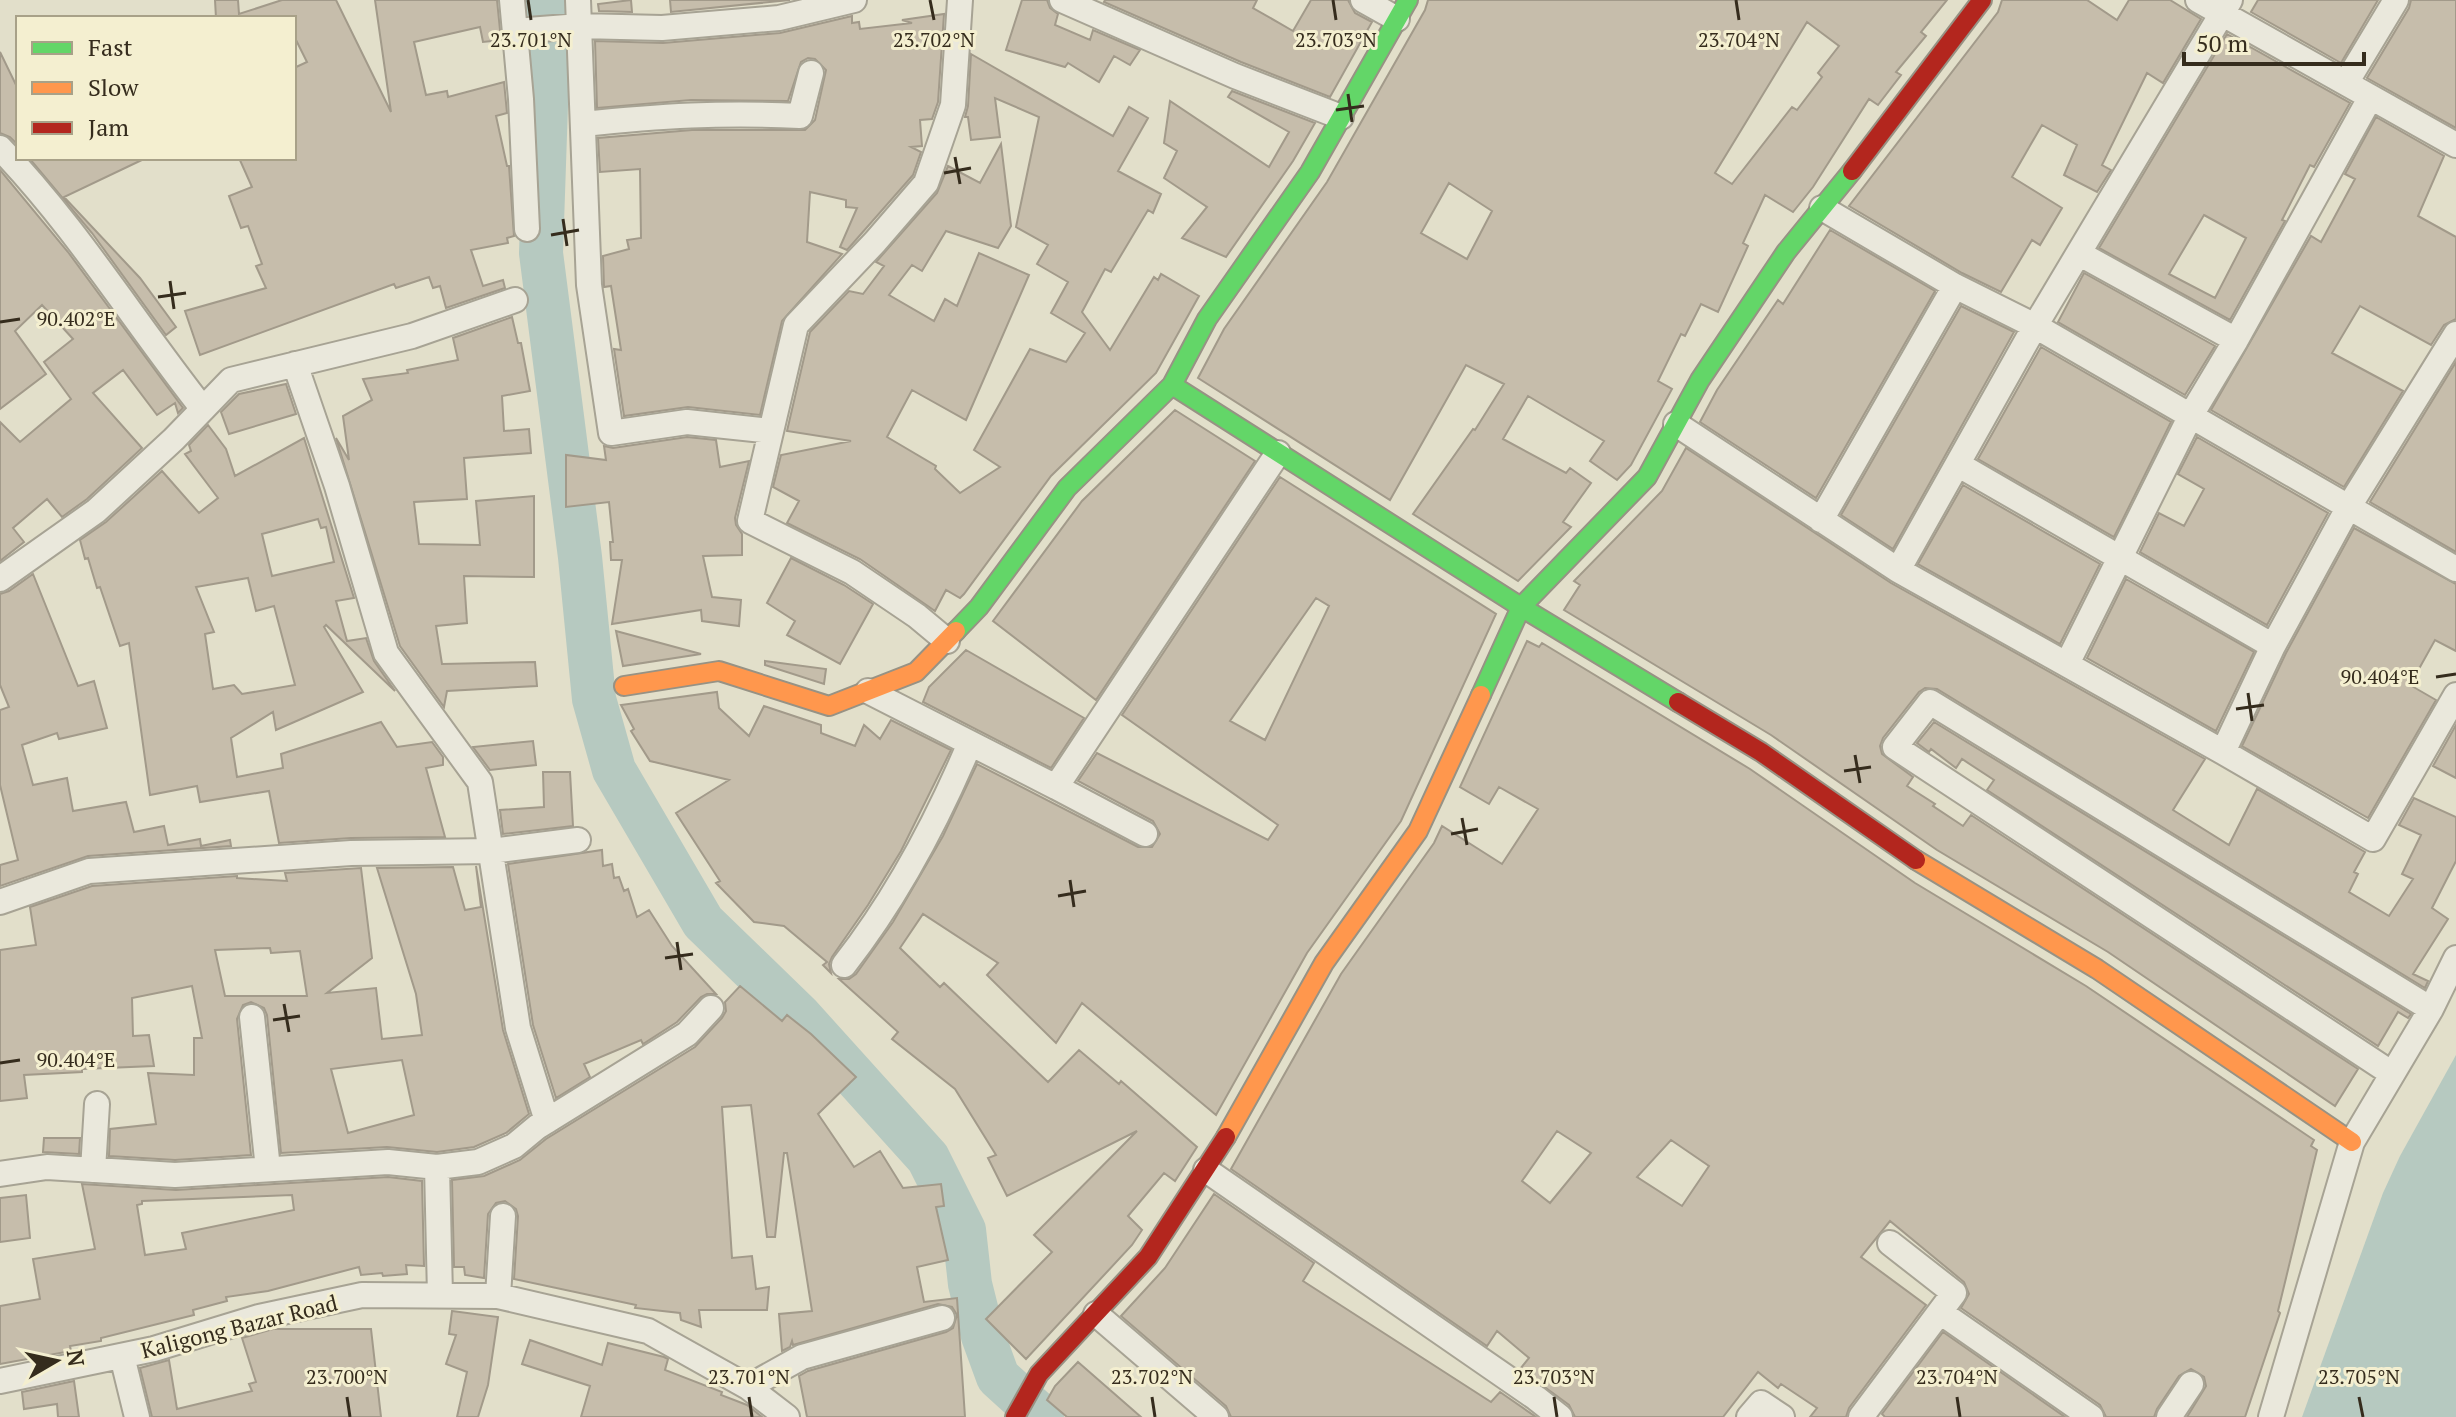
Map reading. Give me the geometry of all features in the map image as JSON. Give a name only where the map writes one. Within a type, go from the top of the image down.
[{"type":"street","points":[[512,0],[521,30],[527,229]]},
{"type":"street","points":[[578,0],[574,26],[583,124],[589,285],[611,433],[687,422],[771,431]]},
{"type":"street","points":[[521,30],[574,26],[662,28],[779,18],[854,0]]},
{"type":"street","points":[[947,641],[917,616],[852,572],[750,521],[796,325],[926,183],[953,105],[960,0]]},
{"type":"street","points":[[1062,0],[1235,76],[1341,117]]},
{"type":"street","points":[[624,686],[719,671],[829,706],[916,672],[979,607],[1067,488],[1172,385],[1207,319],[1310,172],[1403,9],[1363,0]]},
{"type":"street","points":[[1015,1417],[1039,1374],[1148,1257],[1206,1170],[1324,963],[1418,831],[1521,607],[1647,477],[1700,380],[1777,265],[1883,132],[1982,0]]},
{"type":"street","points":[[2198,0],[2226,7],[2370,98],[2456,145]]},
{"type":"street","points":[[2346,83],[2396,0]]},
{"type":"street","points":[[1898,570],[2035,326],[2226,7]]},
{"type":"street","points":[[583,124],[672,114],[800,116],[811,73]]},
{"type":"street","points":[[2067,664],[2191,415],[2370,98]]},
{"type":"street","points":[[0,148],[38,187],[203,409]]},
{"type":"street","points":[[1822,208],[1955,286],[2035,326],[2456,569]]},
{"type":"street","points":[[2080,254],[2236,340]]},
{"type":"street","points":[[1821,520],[1955,286]]},
{"type":"street","points":[[0,579],[96,511],[231,380],[412,336],[515,300]]},
{"type":"street","points":[[2223,752],[2273,646],[2348,508],[2456,334]]},
{"type":"street","points":[[295,364],[337,486],[386,653],[480,782],[518,1028],[547,1121]]},
{"type":"street","points":[[1172,385],[1521,607],[1761,752],[1926,867],[2097,969],[2352,1142]]},
{"type":"street","points":[[1676,424],[1898,570],[2373,839],[2456,695]]},
{"type":"street","points":[[1056,787],[1278,453]]},
{"type":"street","points":[[1959,465],[2273,646]]},
{"type":"street","points":[[868,691],[1145,834]]},
{"type":"street","points":[[2391,1073],[1895,747],[1930,702],[2431,1009]]},
{"type":"street","points":[[844,965],[864,940],[942,809],[970,743]]},
{"type":"street","points":[[0,902],[89,871],[351,853],[491,851],[578,840]]},
{"type":"street","points":[[2271,1417],[2352,1142],[2431,1009],[2456,958]]},
{"type":"street","points":[[0,1174],[47,1167],[175,1175],[388,1162],[437,1167],[478,1162],[514,1146],[547,1121],[687,1034],[711,1008]]},
{"type":"street","points":[[252,1017],[268,1169]]},
{"type":"street","points":[[93,1170],[97,1104]]},
{"type":"street","points":[[437,1167],[440,1295]]},
{"type":"street","points":[[1206,1170],[1560,1417]]},
{"type":"street","points":[[498,1296],[503,1216]]},
{"type":"street","points":[[1861,1417],[1954,1293],[1890,1243]]},
{"type":"street","name":"Kaligong Bazar Road","points":[[0,1381],[154,1349],[259,1317],[362,1295],[498,1296],[648,1331],[748,1387],[787,1417]]},
{"type":"street","points":[[1940,1312],[2091,1417]]},
{"type":"street","points":[[1096,1314],[1216,1417]]},
{"type":"street","points":[[748,1387],[802,1357],[942,1318]]},
{"type":"street","points":[[122,1356],[137,1417]]},
{"type":"street","points":[[2169,1417],[2191,1384]]},
{"type":"street","points":[[1749,1417],[1761,1403],[1782,1417]]},
{"type":"shaded area","points":[[2456,1055],[2456,1417],[2302,1417],[2383,1193]]},
{"type":"building","points":[[215,0],[238,0],[239,14],[282,0],[336,0],[391,112],[375,0],[497,0],[501,40],[483,42],[480,27],[414,42],[426,95],[447,91],[448,97],[504,82],[507,113],[496,116],[509,166],[514,236],[507,238],[508,243],[471,250],[483,286],[503,280],[505,288],[446,308],[440,286],[433,288],[429,277],[396,288],[394,284],[200,355],[185,311],[266,288],[256,266],[262,264],[248,226],[241,228],[229,196],[252,187],[240,160],[296,160],[296,67],[307,62],[296,40],[296,16],[216,16]]},
{"type":"building","points":[[631,0],[632,12],[599,11],[598,4]]},
{"type":"building","points":[[670,0],[790,0],[671,12]]},
{"type":"building","points":[[1022,0],[1047,0],[1050,8],[1058,14],[1055,25],[1090,40],[1093,30],[1140,50],[1130,65],[1114,56],[1099,82],[1068,63],[1065,67],[1006,50]]},
{"type":"building","points":[[1105,0],[1257,0],[1253,8],[1293,31],[1311,0],[1348,0],[1355,13],[1372,22],[1330,97],[1241,62]]},
{"type":"building","points":[[1428,0],[1947,0],[1921,32],[1926,36],[1896,72],[1901,75],[1878,105],[1869,99],[1813,187],[1793,212],[1765,195],[1743,243],[1748,246],[1718,312],[1701,304],[1685,336],[1681,334],[1658,381],[1672,389],[1631,465],[1617,480],[1590,461],[1604,441],[1528,396],[1503,439],[1566,473],[1570,468],[1591,483],[1563,522],[1571,527],[1518,581],[1413,514],[1475,430],[1504,384],[1466,365],[1390,500],[1198,378],[1224,329],[1327,182]],"holes":[[[1807,22],[1839,46],[1818,73],[1822,77],[1797,110],[1792,107],[1732,184],[1715,173]],[[1449,183],[1492,211],[1467,259],[1421,233]]]},
{"type":"building","points":[[2002,0],[2087,0],[2117,20],[2129,0],[2170,0],[2201,19],[2163,83],[2147,73],[2102,165],[2111,170],[2097,192],[2064,175],[2077,145],[2042,125],[2012,177],[2062,208],[2040,245],[2032,240],[2001,292],[1962,273],[1849,206],[1998,12]]},
{"type":"building","points":[[2258,0],[2378,0],[2341,63],[2251,12]]},
{"type":"building","points":[[2411,0],[2456,0],[2456,128],[2367,78]]},
{"type":"building","points":[[944,14],[938,102],[932,119],[920,120],[922,146],[911,147],[921,152],[913,175],[847,250],[840,247],[857,208],[846,207],[846,200],[810,192],[807,242],[842,254],[782,321],[760,415],[688,407],[624,416],[614,349],[621,350],[611,286],[604,287],[603,256],[629,249],[627,240],[641,238],[640,169],[600,172],[598,138],[692,130],[805,130],[815,120],[826,70],[815,59],[808,58],[801,62],[788,101],[691,100],[597,108],[595,41],[663,43],[780,33],[852,16],[852,23],[859,22],[860,29],[912,23],[902,20]]},
{"type":"building","points":[[2227,34],[2350,103],[2314,167],[2310,165],[2282,220],[2285,221],[2230,320],[2099,248]],"holes":[[[2204,215],[2246,238],[2215,298],[2169,274]]]},
{"type":"building","points":[[0,52],[16,85],[16,143],[0,133]]},
{"type":"building","points":[[971,54],[1113,136],[1129,107],[1148,118],[1118,171],[1161,194],[1153,213],[1148,210],[1111,272],[1105,269],[1082,312],[1110,350],[1154,277],[1158,280],[1161,274],[1199,296],[1156,373],[1051,476],[964,594],[960,598],[946,590],[935,611],[860,559],[787,523],[799,501],[773,487],[781,455],[851,441],[787,431],[810,332],[849,291],[863,294],[884,266],[876,262],[937,193],[948,166],[980,183],[1001,144],[1011,226],[998,248],[946,231],[922,271],[912,265],[889,295],[934,321],[945,299],[957,306],[979,253],[1029,275],[966,420],[912,390],[887,437],[936,466],[935,469],[960,493],[1000,467],[974,450],[1030,349],[1066,362],[1085,333],[1051,313],[1068,282],[1037,264],[1048,245],[1016,227],[1039,117],[995,98],[1000,137],[971,140],[968,117],[965,117]]},
{"type":"building","points":[[1232,91],[1315,123],[1293,161],[1226,257],[1182,238],[1207,207],[1164,178],[1177,151],[1164,143],[1170,101],[1269,167],[1289,132],[1228,97]]},
{"type":"building","points":[[2376,117],[2444,156],[2418,216],[2456,237],[2456,319],[2444,325],[2431,345],[2360,306],[2332,353],[2403,391],[2344,487],[2211,410],[2311,236],[2321,242],[2355,179],[2345,174]]},
{"type":"building","points":[[31,160],[142,160],[64,197],[140,278],[176,327],[166,335],[92,233]]},
{"type":"building","points":[[0,170],[68,252],[183,408],[178,413],[175,403],[157,415],[123,370],[93,393],[142,448],[87,499],[62,517],[47,499],[13,528],[24,542],[0,561],[0,422],[20,442],[71,399],[44,362],[73,339],[42,305],[15,331],[46,374],[0,409]]},
{"type":"building","points":[[1830,230],[1935,291],[1816,498],[1700,422],[1717,390],[1778,300],[1783,304]]},
{"type":"building","points":[[2084,273],[2215,346],[2185,395],[2058,322]]},
{"type":"building","points":[[1961,306],[2014,332],[1893,549],[1841,515]]},
{"type":"building","points":[[512,317],[518,343],[521,343],[530,391],[502,396],[504,431],[529,429],[531,453],[464,458],[467,499],[414,502],[419,544],[480,545],[476,501],[534,496],[534,577],[464,576],[467,623],[436,626],[442,664],[535,662],[537,686],[447,691],[444,707],[400,646],[336,438],[349,460],[343,416],[372,400],[363,379],[408,373],[407,370],[458,360],[453,338]]},
{"type":"building","points":[[2041,347],[2171,422],[2114,537],[1978,459]]},
{"type":"building","points":[[2456,362],[2456,552],[2370,502]]},
{"type":"building","points":[[286,384],[296,414],[229,434],[221,412],[239,394]]},
{"type":"building","points":[[1175,410],[1255,461],[1096,700],[993,621],[1082,501]]},
{"type":"building","points":[[208,425],[226,449],[235,476],[304,438],[354,598],[336,601],[347,641],[366,638],[374,661],[395,691],[326,625],[324,627],[363,692],[276,730],[273,712],[231,738],[237,777],[283,768],[281,754],[381,722],[397,747],[432,742],[443,757],[443,765],[426,768],[445,837],[279,843],[269,791],[200,802],[197,786],[150,795],[129,643],[120,646],[80,540],[106,522],[162,471],[199,513],[218,498],[185,454],[191,451],[189,445]],"holes":[[[318,519],[321,528],[326,527],[334,562],[272,576],[262,534]],[[248,578],[256,611],[274,606],[295,685],[242,694],[234,685],[213,689],[205,634],[214,632],[196,587]]]},
{"type":"building","points":[[687,437],[716,440],[720,467],[749,461],[735,518],[742,534],[742,555],[703,556],[712,597],[741,600],[739,626],[702,621],[701,610],[612,624],[622,560],[611,560],[610,542],[613,542],[609,502],[566,507],[566,455],[606,460],[604,446],[613,448]]},
{"type":"building","points":[[2197,437],[2328,513],[2267,625],[2140,552],[2159,513],[2184,526],[2204,489],[2178,474]]},
{"type":"building","points":[[1686,448],[1891,583],[2205,759],[2173,810],[2229,845],[2257,789],[2365,852],[2354,872],[2358,874],[2349,892],[2389,916],[2413,879],[2402,874],[2421,835],[2399,825],[2414,798],[2456,817],[2456,861],[2432,908],[2448,919],[2413,974],[2428,981],[2425,988],[1937,689],[1925,688],[1919,692],[1883,738],[1880,746],[1882,754],[1913,777],[1907,786],[1935,804],[1933,806],[1963,826],[1971,815],[2358,1069],[2335,1106],[2108,952],[1937,850],[1771,735],[1564,610],[1580,585],[1574,581],[1662,491]]},
{"type":"building","points":[[1280,477],[1496,614],[1401,821],[1307,953],[1216,1115],[1082,1003],[1056,1043],[987,975],[998,963],[923,914],[900,948],[940,987],[944,983],[1048,1082],[1079,1050],[1119,1084],[1121,1081],[1197,1147],[1175,1181],[1164,1173],[1128,1216],[1142,1230],[1132,1245],[1026,1359],[986,1319],[1052,1252],[1034,1235],[1137,1131],[1007,1196],[988,1158],[996,1155],[955,1089],[892,1039],[898,1032],[839,979],[849,979],[856,974],[893,922],[943,836],[977,764],[1138,847],[1152,847],[1160,834],[1153,821],[1078,781],[1097,753],[1268,840],[1278,825],[1122,715]],"holes":[[[1316,598],[1329,606],[1265,740],[1230,721]]]},
{"type":"building","points":[[1963,485],[2100,564],[2060,644],[1918,564]]},
{"type":"building","points":[[2354,528],[2456,584],[2456,651],[2435,640],[2410,685],[2436,700],[2368,818],[2242,746],[2286,653]]},
{"type":"building","points":[[791,558],[873,604],[840,664],[787,635],[795,621],[767,603]]},
{"type":"building","points":[[33,574],[78,686],[94,681],[107,728],[59,739],[57,733],[22,745],[33,785],[67,778],[73,811],[126,802],[134,832],[164,826],[168,845],[200,839],[201,846],[230,840],[231,846],[88,856],[0,886],[0,865],[18,860],[0,785],[0,710],[9,707],[0,685],[0,594]]},
{"type":"building","points":[[2126,579],[2254,652],[2216,731],[2087,658]]},
{"type":"building","points":[[616,631],[701,654],[623,666]]},
{"type":"building","points":[[1527,641],[1539,647],[1542,643],[1750,769],[1915,883],[2086,986],[2314,1140],[2311,1146],[2317,1150],[2280,1313],[2245,1417],[2187,1417],[2206,1386],[2204,1377],[2191,1369],[2179,1376],[2154,1417],[2106,1417],[2100,1405],[1961,1308],[1969,1294],[1964,1282],[1890,1221],[1861,1257],[1926,1305],[1849,1408],[1846,1417],[1810,1417],[1817,1408],[1781,1384],[1778,1388],[1758,1372],[1723,1417],[1575,1417],[1569,1405],[1520,1369],[1529,1358],[1497,1331],[1487,1346],[1231,1169],[1341,974],[1434,843],[1442,826],[1502,864],[1538,809],[1499,787],[1489,804],[1460,787]],"holes":[[[1557,1131],[1591,1153],[1550,1203],[1522,1181]],[[1671,1140],[1709,1166],[1682,1206],[1637,1177]]]},
{"type":"building","points":[[966,650],[1084,718],[1051,768],[923,702],[929,687]]},
{"type":"building","points":[[765,661],[826,669],[824,684],[765,665]]},
{"type":"building","points":[[717,692],[719,708],[749,736],[764,706],[821,725],[821,733],[855,746],[864,725],[880,739],[891,720],[951,750],[901,851],[832,957],[829,964],[831,973],[823,965],[827,962],[784,926],[754,922],[716,883],[720,881],[676,813],[729,780],[650,761],[631,731],[634,729],[621,705]]},
{"type":"building","points":[[1934,722],[2411,1014],[2408,1018],[2398,1012],[2378,1046],[1987,790],[1994,780],[1962,759],[1956,768],[1931,749],[1929,752],[1917,743]]},
{"type":"building","points":[[2456,725],[2456,778],[2433,766]]},
{"type":"building","points":[[533,741],[536,765],[490,770],[473,747]]},
{"type":"building","points":[[543,772],[570,772],[573,826],[503,834],[500,810],[544,807]]},
{"type":"building","points":[[602,850],[603,866],[612,864],[614,878],[619,877],[624,891],[628,889],[637,917],[649,910],[672,946],[716,994],[701,997],[677,1022],[643,1044],[641,1040],[584,1064],[590,1077],[556,1098],[533,1025],[508,864]]},
{"type":"building","points":[[476,866],[503,1030],[529,1114],[506,1133],[474,1147],[437,1152],[387,1147],[281,1153],[267,1015],[264,1008],[251,1002],[243,1005],[237,1019],[251,1155],[175,1160],[109,1156],[110,1129],[156,1124],[148,1073],[194,1075],[194,1038],[202,1038],[192,986],[132,998],[133,1036],[149,1035],[154,1066],[24,1075],[27,1098],[0,1101],[0,950],[36,945],[30,907],[92,886],[237,876],[287,881],[285,873],[361,868],[372,958],[327,993],[376,988],[382,1039],[422,1035],[416,994],[377,868],[453,867],[465,910],[481,907]],"holes":[[[270,948],[271,953],[300,951],[307,996],[225,996],[215,950]],[[402,1060],[414,1115],[348,1133],[331,1069]]]},
{"type":"building","points":[[740,986],[782,1021],[787,1015],[856,1077],[818,1114],[854,1167],[880,1151],[903,1188],[941,1184],[944,1206],[936,1207],[948,1260],[917,1267],[924,1302],[957,1298],[965,1417],[807,1417],[799,1376],[946,1332],[953,1328],[957,1315],[952,1307],[938,1304],[793,1345],[792,1341],[790,1347],[782,1351],[779,1314],[812,1311],[787,1153],[784,1153],[775,1237],[767,1237],[751,1105],[722,1107],[732,1258],[752,1256],[756,1289],[769,1287],[767,1310],[699,1310],[701,1327],[681,1320],[680,1313],[635,1308],[636,1305],[514,1279],[518,1216],[516,1209],[505,1201],[496,1203],[488,1214],[484,1278],[465,1275],[464,1267],[454,1267],[452,1180],[484,1176],[520,1160],[546,1139],[695,1047],[722,1018],[726,1011],[725,1002]]},
{"type":"building","points":[[44,1138],[80,1138],[79,1154],[43,1152]]},
{"type":"building","points":[[388,1177],[422,1181],[424,1266],[406,1265],[407,1274],[383,1276],[382,1273],[361,1275],[359,1267],[268,1291],[226,1297],[227,1301],[193,1310],[194,1315],[101,1338],[101,1341],[70,1346],[71,1351],[0,1364],[0,1306],[40,1299],[33,1259],[95,1249],[82,1184],[176,1190]],"holes":[[[292,1195],[294,1210],[182,1233],[186,1249],[145,1255],[137,1205],[142,1201]]]},
{"type":"building","points":[[1214,1194],[1314,1263],[1303,1281],[1491,1402],[1500,1392],[1536,1417],[1231,1417],[1226,1406],[1121,1316],[1165,1268]]},
{"type":"building","points":[[26,1195],[30,1238],[0,1242],[0,1198]]},
{"type":"building","points":[[452,1311],[498,1317],[488,1385],[478,1417],[457,1417],[467,1372],[446,1364],[456,1335],[449,1334]]},
{"type":"building","points":[[273,1329],[371,1329],[381,1417],[152,1417],[140,1368],[169,1360],[177,1409],[252,1391],[249,1384],[256,1382],[242,1338]]},
{"type":"building","points":[[1943,1332],[2065,1417],[1885,1417],[1882,1414]]},
{"type":"building","points":[[530,1340],[602,1365],[608,1343],[664,1357],[668,1359],[665,1370],[722,1392],[721,1395],[747,1405],[762,1417],[581,1417],[590,1386],[522,1364]]},
{"type":"building","points":[[1078,1362],[1141,1417],[1067,1417],[1047,1400],[1055,1386]]},
{"type":"building","points":[[74,1381],[79,1417],[58,1417],[57,1404],[24,1409],[22,1392]]},
{"type":"waterway","points":[[545,0],[548,46],[541,253],[580,557],[594,699],[614,770],[703,922],[799,1015],[928,1158],[964,1230],[970,1284],[983,1336],[998,1377],[1042,1417]]},
{"type":"traffic: fast","points":[[956,631],[979,607],[1067,488],[1172,385],[1207,319],[1310,172],[1408,0]]},
{"type":"traffic: fast","points":[[1481,695],[1521,607],[1647,477],[1700,380],[1786,252],[1852,171]]},
{"type":"traffic: fast","points":[[1172,385],[1521,607],[1678,702]]},
{"type":"traffic: slow","points":[[624,686],[719,671],[829,706],[916,672],[956,631]]},
{"type":"traffic: slow","points":[[1226,1137],[1324,963],[1418,831],[1481,695]]},
{"type":"traffic: slow","points":[[1916,860],[2097,969],[2352,1142]]},
{"type":"traffic: jam","points":[[1852,171],[1982,0]]},
{"type":"traffic: jam","points":[[1678,702],[1761,752],[1916,860]]},
{"type":"traffic: jam","points":[[1015,1417],[1039,1374],[1148,1257],[1226,1137]]}]
